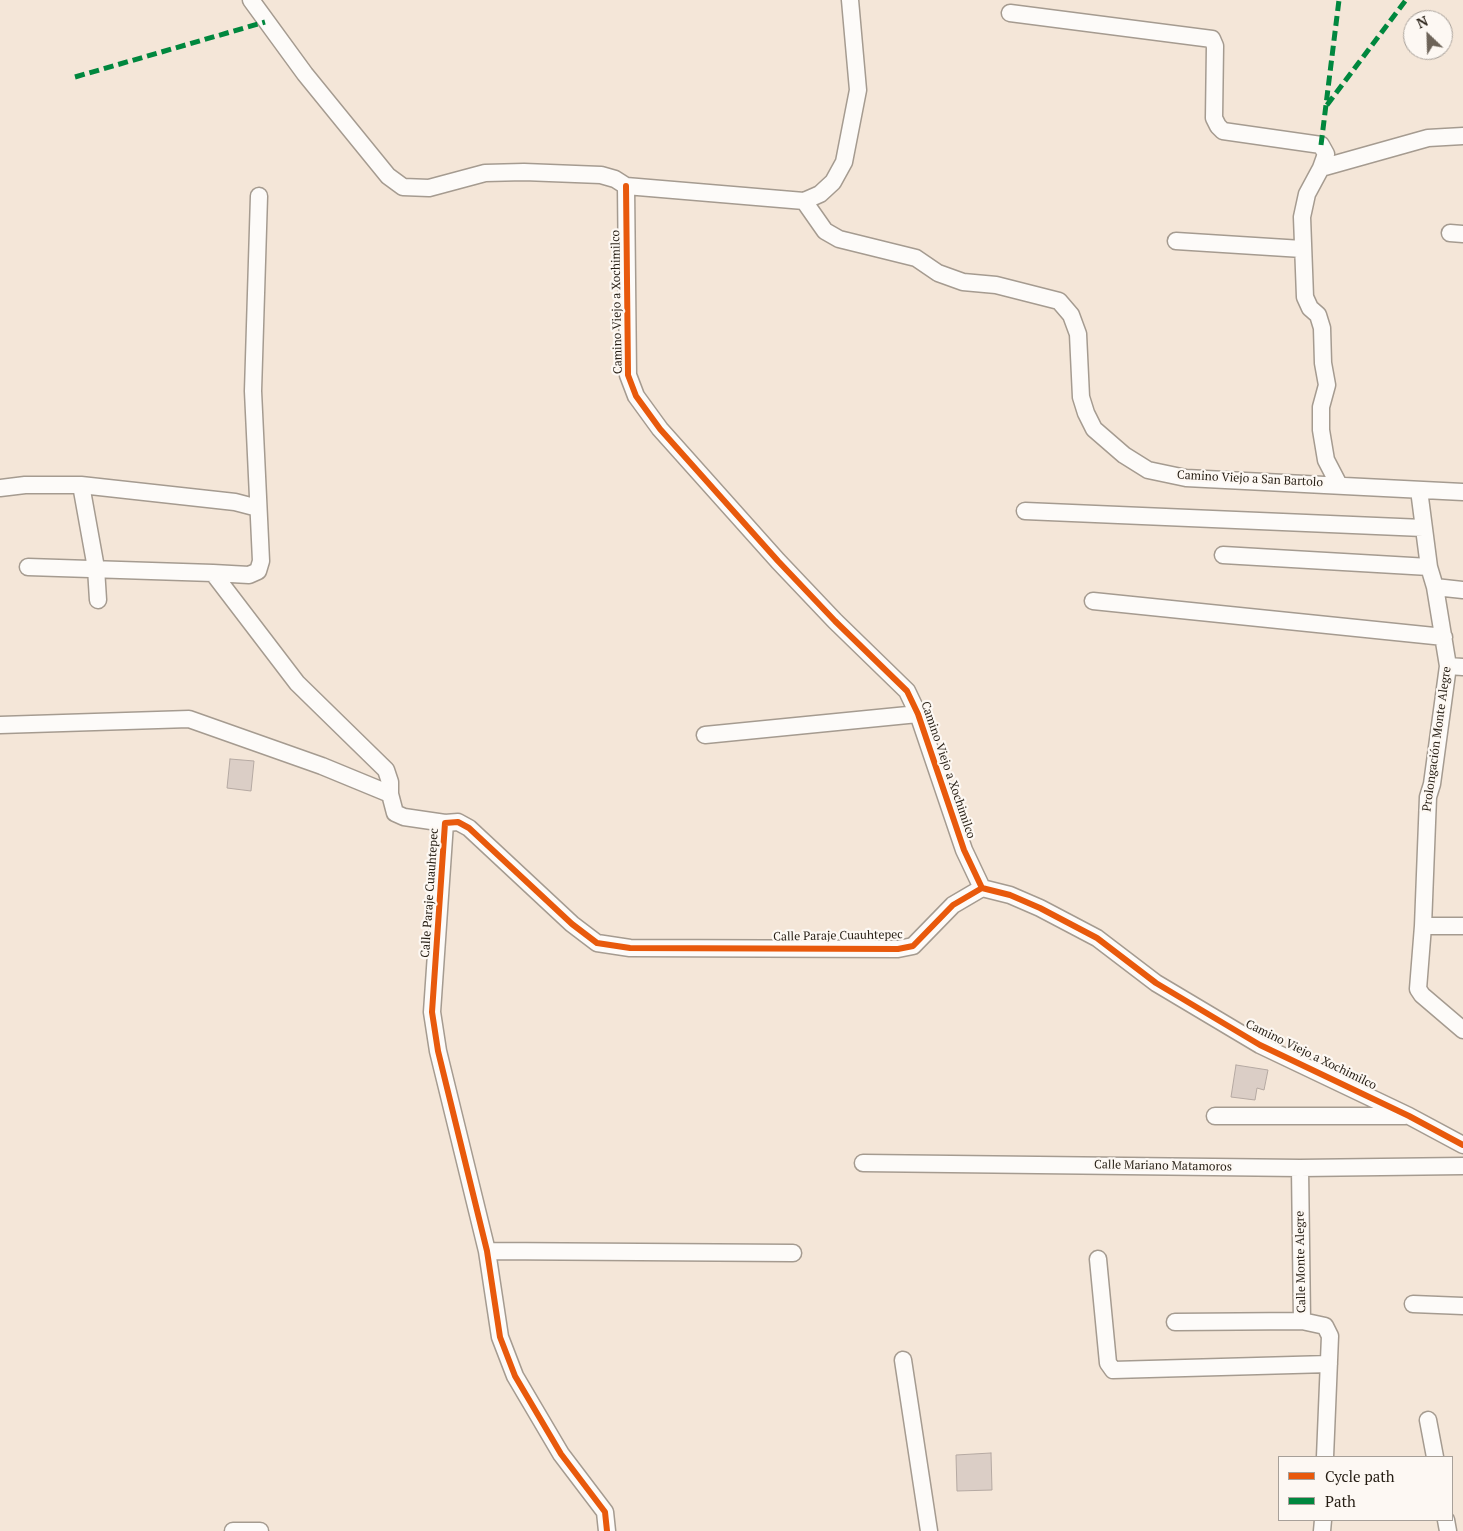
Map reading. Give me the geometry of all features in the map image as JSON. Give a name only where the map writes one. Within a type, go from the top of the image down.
[{"type":"street","points":[[251,0],[305,74],[388,176],[403,187],[428,188],[485,173],[524,172],[601,175],[615,179],[626,186],[804,201],[820,194],[833,182],[844,162],[858,90],[850,0]]},
{"type":"street","points":[[1010,13],[1212,39],[1215,46],[1214,118],[1223,131],[1321,145],[1326,154],[1322,168],[1307,194],[1302,217],[1302,249],[1305,297],[1310,308],[1318,315],[1322,328],[1326,385],[1321,407],[1321,430],[1326,460],[1339,485]]},
{"type":"street","points":[[1322,168],[1428,138],[1463,136]]},
{"type":"street","name":"Camino Viejo a Xochimilco","points":[[626,186],[628,375],[636,396],[660,429],[778,561],[835,621],[907,690],[918,714],[964,850],[982,888],[1010,895],[1040,908],[1097,938],[1156,983],[1260,1045],[1409,1116],[1463,1145]]},
{"type":"street","points":[[28,567],[249,575],[258,571],[261,562],[253,390],[260,196]]},
{"type":"street","name":"Camino Viejo a San Bartolo","points":[[804,201],[825,231],[839,238],[916,258],[938,273],[962,282],[996,285],[1059,301],[1071,315],[1078,334],[1082,397],[1086,414],[1094,429],[1124,454],[1148,470],[1186,478],[1419,490]]},
{"type":"street","points":[[1176,241],[1302,249]]},
{"type":"street","points":[[0,488],[25,485],[81,485],[235,502],[258,508]]},
{"type":"street","points":[[81,485],[96,568],[98,600]]},
{"type":"street","points":[[1419,490],[1463,492]]},
{"type":"street","name":"Prolongación Monte Alegre","points":[[1419,490],[1429,567],[1435,587],[1444,637],[1455,667],[1428,797],[1423,926],[1418,989],[1422,995],[1463,1030]]},
{"type":"street","points":[[1025,511],[1423,528]]},
{"type":"street","points":[[1223,555],[1429,567]]},
{"type":"street","points":[[213,573],[297,683],[386,770],[395,813],[404,817],[445,823]]},
{"type":"street","points":[[1435,587],[1463,590]]},
{"type":"street","points":[[1093,601],[1444,637]]},
{"type":"street","points":[[705,735],[918,714]]},
{"type":"street","points":[[0,725],[189,718],[322,766],[390,794]]},
{"type":"street","name":"Calle Paraje Cuauhtepec","points":[[607,1531],[605,1512],[561,1454],[515,1376],[500,1337],[487,1251],[438,1051],[432,1012],[445,823],[458,822],[469,828],[572,924],[598,943],[630,948],[898,949],[913,946],[953,905],[982,888]]},
{"type":"street","points":[[1423,926],[1463,926]]},
{"type":"street","points":[[1215,1116],[1409,1116]]},
{"type":"street","name":"Calle Mariano Matamoros","points":[[864,1163],[1300,1168],[1463,1166]]},
{"type":"street","name":"Calle Monte Alegre","points":[[1300,1168],[1302,1321],[1325,1326],[1330,1336],[1326,1456]]},
{"type":"street","points":[[487,1251],[793,1253]]},
{"type":"street","points":[[1098,1260],[1108,1363],[1113,1370],[1329,1364]]},
{"type":"street","points":[[1413,1304],[1463,1306]]},
{"type":"street","points":[[1175,1322],[1302,1321]]},
{"type":"street","points":[[903,1360],[929,1531]]},
{"type":"street","points":[[1428,1420],[1435,1456]]},
{"type":"street","points":[[233,1531],[260,1531]]},
{"type":"building","points":[[230,759],[254,761],[251,791],[227,788]]},
{"type":"building","points":[[1236,1065],[1268,1070],[1264,1090],[1257,1088],[1255,1100],[1231,1097]]},
{"type":"building","points":[[991,1453],[992,1490],[957,1491],[956,1455]]},
{"type":"marked path","points":[[1321,145],[1339,0]]},
{"type":"marked path","points":[[1327,105],[1406,0]]},
{"type":"marked path","points":[[75,77],[265,22]]},
{"type":"cycle path","points":[[626,186],[628,375],[636,396],[660,429],[778,561],[835,621],[907,691],[918,714],[964,850],[982,888],[1010,895],[1040,908],[1097,938],[1156,983],[1260,1045],[1409,1116],[1463,1145]]},
{"type":"cycle path","points":[[607,1531],[605,1512],[561,1454],[515,1376],[500,1337],[487,1251],[438,1051],[432,1012],[445,823],[458,822],[469,828],[572,924],[597,943],[630,948],[898,949],[913,946],[953,905],[982,888]]}]
